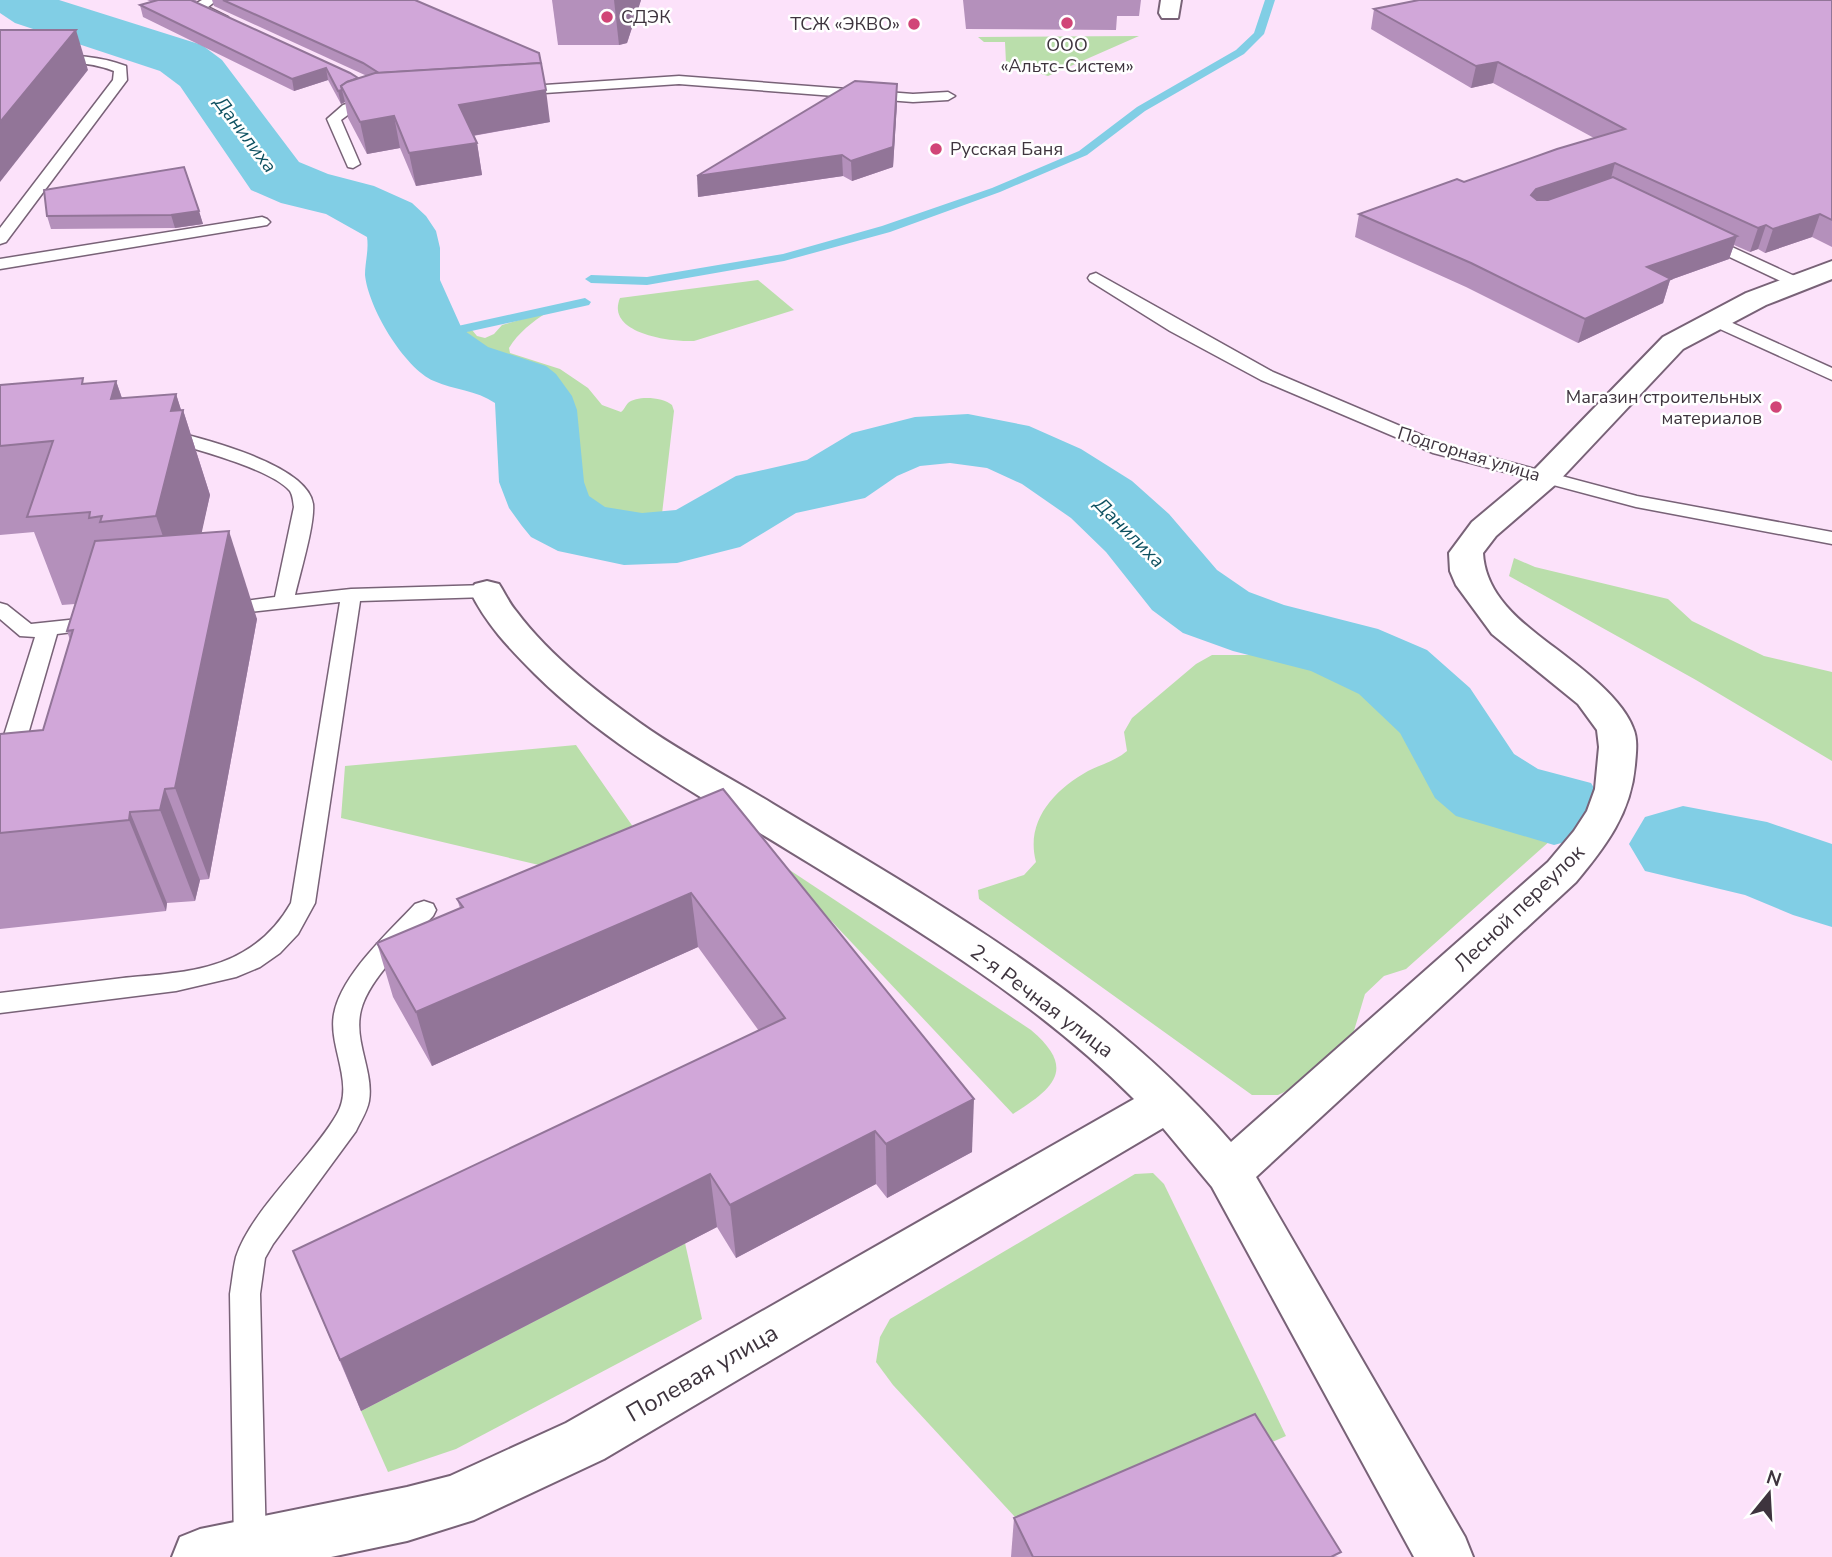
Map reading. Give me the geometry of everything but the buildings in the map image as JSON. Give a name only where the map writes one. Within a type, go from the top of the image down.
[{"type":"street","points":[[1544,478],[1673,343],[1756,299],[1832,269]]},
{"type":"street","name":"Лесной переулок","points":[[1229,1173],[1562,872],[1588,841],[1606,812],[1615,789],[1618,768],[1615,728],[1591,696],[1504,626],[1466,571],[1466,553],[1484,528],[1544,478]]},
{"type":"street","name":"2-я Речная улица","points":[[487,591],[505,624],[586,702],[672,763],[769,819],[967,944],[1087,1033],[1168,1102],[1200,1135],[1229,1173],[1445,1557]]},
{"type":"street","name":"Полевая улица","points":[[200,1557],[407,1514],[455,1501],[514,1475],[585,1441],[1168,1102]]},
{"type":"lane","points":[[211,0],[199,7],[239,27]]},
{"type":"lane","points":[[0,61],[86,61],[113,65],[121,69],[121,74],[120,80],[0,239]]},
{"type":"lane","points":[[500,92],[679,80],[913,98],[948,96]]},
{"type":"lane","points":[[354,164],[334,119],[348,108],[386,97],[368,86]]},
{"type":"lane","points":[[0,264],[262,222]]},
{"type":"lane","points":[[1695,234],[1795,282]]},
{"type":"lane","name":"Подгорная улица","points":[[1096,278],[1176,327],[1301,391],[1438,449],[1676,510],[1832,538]]},
{"type":"lane","points":[[1717,321],[1832,376]]},
{"type":"lane","points":[[147,431],[182,439],[269,470],[288,480],[300,491],[304,507],[284,601]]},
{"type":"lane","points":[[200,611],[351,595],[487,591]]},
{"type":"lane","points":[[0,1003],[203,979],[253,960],[283,935],[296,919],[303,903],[351,595]]},
{"type":"lane","points":[[0,609],[27,631],[117,621]]},
{"type":"lane","points":[[0,761],[13,748],[48,629]]},
{"type":"lane","points":[[250,1546],[244,1294],[251,1257],[263,1236],[346,1123],[355,1103],[356,1080],[346,1031],[347,1011],[365,980],[424,910]]},
{"type":"green space","points":[[1139,36],[1048,76],[1006,63],[1005,42],[984,42],[978,37]]},
{"type":"green space","points":[[758,280],[794,310],[694,341],[671,340],[643,333],[622,320],[618,310],[620,298]]},
{"type":"green space","points":[[548,312],[521,332],[509,348],[510,353],[560,369],[588,388],[602,405],[621,412],[632,400],[644,398],[672,405],[674,411],[660,531],[641,535],[628,533],[587,523],[572,515],[553,492],[549,478],[543,409],[538,394],[517,377],[462,361],[440,345],[440,340],[472,330],[477,336],[485,338],[494,334],[502,325]]},
{"type":"green space","points":[[1514,558],[1535,567],[1668,599],[1692,621],[1764,656],[1832,672],[1832,761],[1696,680],[1509,576]]},
{"type":"green space","points":[[1297,649],[1361,668],[1391,684],[1415,706],[1453,765],[1472,785],[1493,799],[1547,815],[1562,824],[1560,832],[1406,969],[1384,976],[1365,994],[1353,1034],[1335,1054],[1295,1087],[1278,1095],[1252,1095],[979,899],[978,890],[1024,875],[1036,862],[1035,833],[1045,808],[1064,787],[1127,751],[1124,732],[1132,718],[1196,664],[1212,655],[1256,655]]},
{"type":"green space","points":[[576,745],[652,854],[560,891],[539,865],[341,818],[345,766]]},
{"type":"green space","points":[[773,859],[1031,1030],[1053,1056],[1055,1077],[1049,1086],[1013,1114]]},
{"type":"green space","points":[[1153,1173],[1164,1184],[1286,1436],[1040,1544],[893,1385],[876,1362],[880,1337],[890,1319],[1135,1174]]},
{"type":"green space","points":[[685,1243],[702,1319],[456,1449],[388,1472],[361,1411]]},
{"type":"waterway","name":"Данилиха","points":[[18,0],[35,11],[181,58],[201,73],[275,176],[305,189],[350,200],[387,218],[401,231],[404,248],[403,280],[422,325],[434,344],[450,359],[460,364],[512,379],[523,386],[534,399],[539,468],[546,496],[552,508],[574,526],[624,539],[659,539],[694,533],[718,524],[767,494],[835,480],[867,458],[898,446],[950,438],[1000,444],[1034,457],[1102,500],[1137,533],[1185,590],[1216,612],[1266,631],[1345,650],[1370,659],[1393,672],[1435,711],[1446,726],[1467,767],[1484,785],[1503,795],[1554,809]]},
{"type":"waterway","points":[[591,279],[647,281],[784,257],[886,229],[996,190],[1083,153],[1141,109],[1240,52],[1259,34],[1270,0]]},
{"type":"waterway","points":[[426,337],[585,302]]},
{"type":"waterway","name":"Данилиха","points":[[1683,844],[1767,861],[1832,887]]},
{"type":"place","name":"СДЭК","points":[[607,17]]},
{"type":"place","name":"ООО «Альтс-Систем»","points":[[1067,23]]},
{"type":"place","name":"ТСЖ «ЭКВО»","points":[[914,24]]},
{"type":"place","name":"Русская Баня","points":[[936,149]]},
{"type":"place","name":"Магазин строительных материалов","points":[[1776,407]]}]
